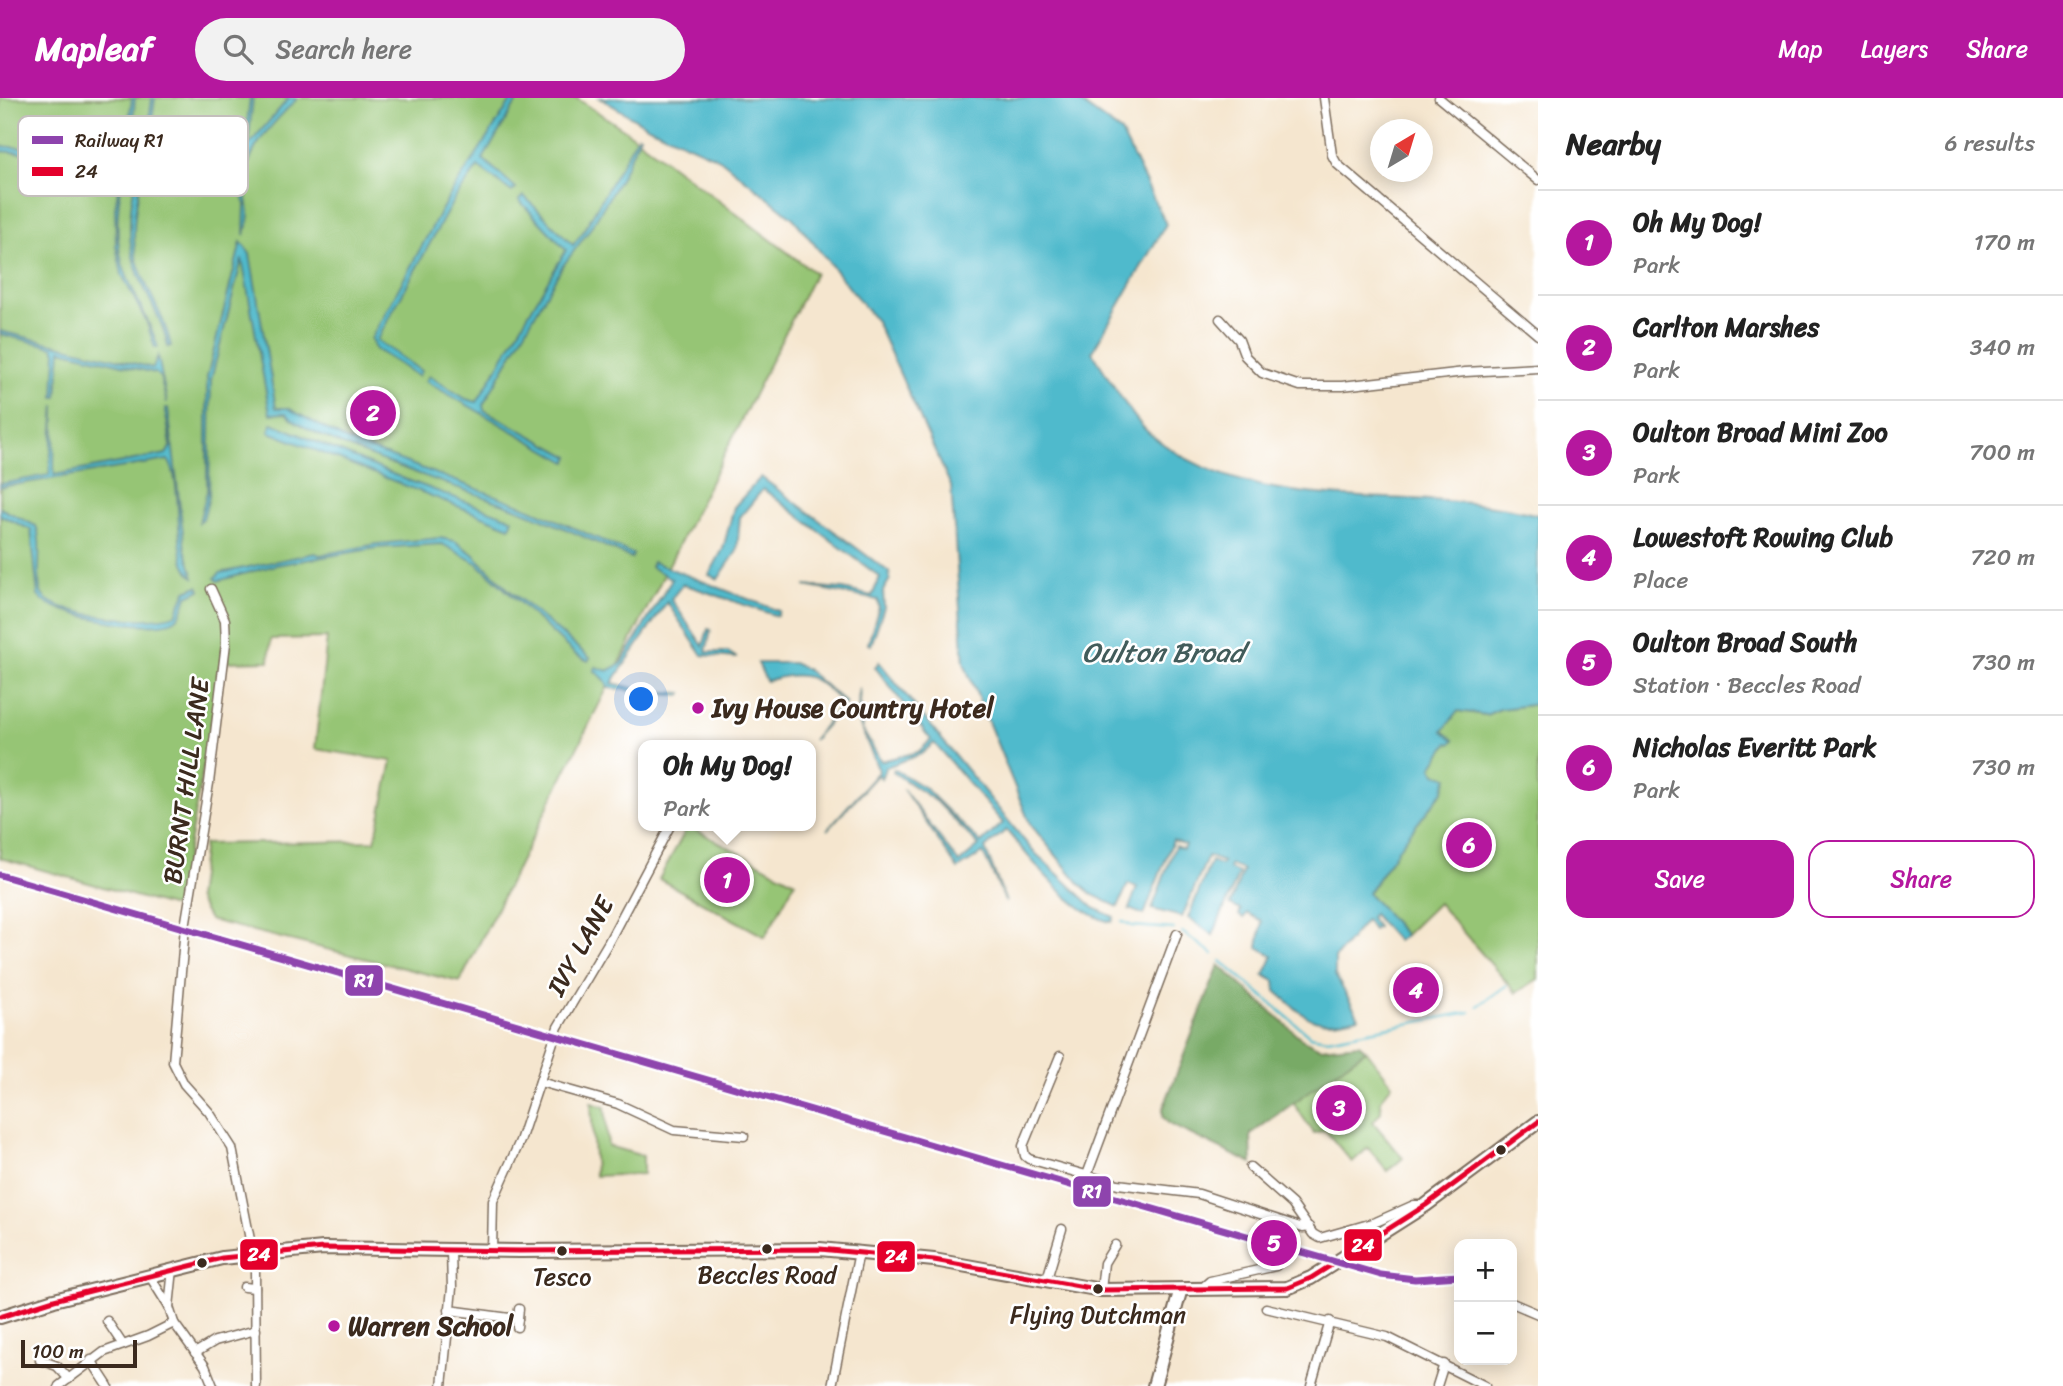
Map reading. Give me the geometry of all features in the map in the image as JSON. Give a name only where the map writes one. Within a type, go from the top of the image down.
[{"type":"highway","points":[[0,1317],[149,1275],[222,1258],[323,1248],[492,1251],[770,1248],[859,1252],[971,1266],[1046,1282],[1101,1290],[1180,1292],[1287,1288],[1311,1278],[1426,1205],[1538,1122]]},
{"type":"highway","points":[[1154,1386],[1180,1292]]},
{"type":"street","points":[[1324,98],[1332,155],[1337,164],[1538,335]]},
{"type":"street","points":[[1439,98],[1538,180]]},
{"type":"street","points":[[1220,320],[1239,340],[1245,356],[1262,373],[1300,386],[1342,386],[1465,372],[1538,368]]},
{"type":"street","name":"BURNT HILL LANE","points":[[211,589],[225,620],[226,642],[209,783],[185,927],[173,1062],[184,1084],[209,1112],[232,1148],[253,1255]]},
{"type":"street","name":"IVY LANE","points":[[492,1251],[493,1201],[509,1170],[558,1027],[608,943],[667,831]]},
{"type":"street","points":[[1087,1175],[1177,934]]},
{"type":"street","points":[[1060,1056],[1023,1152],[1029,1159],[1118,1184],[1199,1194],[1303,1228],[1309,1227]]},
{"type":"street","points":[[540,1082],[618,1104],[674,1130],[744,1136]]},
{"type":"street","points":[[1250,1167],[1278,1189],[1321,1238],[1329,1238],[1414,1205],[1426,1205]]},
{"type":"street","points":[[1046,1282],[1062,1228]]},
{"type":"street","points":[[1101,1290],[1104,1263],[1115,1245]]},
{"type":"street","points":[[442,1386],[451,1251]]},
{"type":"street","points":[[832,1386],[859,1252]]},
{"type":"street","points":[[1200,1290],[1210,1281],[1276,1266],[1283,1258]]},
{"type":"street","points":[[169,1307],[173,1269]]},
{"type":"street","points":[[255,1271],[256,1386]]},
{"type":"street","points":[[149,1275],[169,1307],[174,1323],[205,1366],[213,1386]]},
{"type":"street","points":[[244,1287],[255,1288]]},
{"type":"street","points":[[1517,1305],[1538,1314]]},
{"type":"street","points":[[1266,1308],[1330,1321],[1387,1337],[1485,1386]]},
{"type":"street","points":[[449,1311],[517,1323],[519,1309]]},
{"type":"street","points":[[1311,1386],[1330,1321]]},
{"type":"street","points":[[59,1386],[92,1360],[174,1323]]},
{"type":"street","points":[[108,1329],[119,1336],[123,1345]]},
{"type":"street","points":[[195,1353],[215,1341],[256,1330]]},
{"type":"street","points":[[38,1358],[57,1366],[69,1379]]},
{"type":"street","points":[[92,1360],[108,1386]]},
{"type":"street","points":[[1437,1386],[1444,1364]]},
{"type":"green space","points":[[0,98],[576,98],[625,130],[815,273],[460,982],[209,920],[197,898],[204,844],[375,841],[392,761],[315,749],[327,638],[271,639],[269,661],[223,662],[177,908],[0,858]]},
{"type":"green space","points":[[1538,704],[1538,979],[1516,993],[1438,903],[1405,935],[1368,893],[1443,791],[1432,767],[1448,742],[1453,740],[1442,731],[1458,711],[1486,715],[1500,709]]},
{"type":"green space","points":[[685,831],[698,831],[795,882],[765,937],[659,879]]},
{"type":"green space","points":[[1219,965],[1303,1040],[1320,1048],[1359,1044],[1366,1050],[1251,1134],[1252,1164],[1169,1124],[1163,1117],[1163,1109]]},
{"type":"green space","points":[[1366,1050],[1392,1084],[1381,1100],[1381,1112],[1373,1122],[1403,1158],[1388,1171],[1368,1148],[1352,1162],[1325,1130],[1314,1133],[1292,1101]]},
{"type":"green space","points":[[591,1103],[605,1107],[608,1146],[643,1156],[643,1174],[595,1176]]},
{"type":"water","points":[[132,98],[135,98],[133,116],[130,116]]},
{"type":"water","points":[[152,98],[155,98],[153,116],[149,116]]},
{"type":"water","points":[[250,98],[253,98],[248,146],[248,116]]},
{"type":"water","points":[[289,98],[298,98],[265,134],[248,165],[248,146]]},
{"type":"water","points":[[513,98],[519,98],[483,159],[516,188],[512,192],[478,167],[453,201],[377,340],[421,371],[418,376],[375,349],[371,339],[448,198]]},
{"type":"water","name":"Oulton Broad","points":[[600,98],[1074,98],[1121,132],[1166,224],[1092,352],[1127,407],[1150,434],[1193,462],[1238,480],[1287,490],[1337,495],[1490,505],[1538,515],[1538,704],[1500,709],[1486,715],[1458,711],[1443,731],[1454,740],[1451,744],[1448,743],[1432,767],[1436,773],[1448,778],[1443,791],[1368,893],[1405,935],[1397,941],[1373,914],[1370,917],[1377,927],[1373,930],[1366,920],[1335,958],[1335,975],[1359,1017],[1322,1022],[1296,1009],[1276,991],[1275,981],[1264,975],[1273,956],[1258,947],[1262,921],[1247,913],[1244,918],[1239,915],[1241,910],[1230,905],[1243,870],[1230,865],[1229,869],[1239,873],[1213,935],[1188,918],[1211,861],[1221,865],[1223,862],[1208,856],[1182,917],[1152,909],[1175,846],[1183,849],[1185,845],[1173,840],[1144,915],[1129,909],[1137,887],[1128,884],[1118,907],[1091,894],[1030,824],[964,663],[951,486],[876,321],[794,219],[720,159],[649,127]]},
{"type":"water","points":[[638,135],[640,136],[620,179],[588,232],[562,267],[483,405],[484,410],[570,457],[567,462],[425,381],[429,376],[466,399],[477,402],[566,250],[519,200],[524,196],[573,245]]},
{"type":"water","points":[[0,146],[18,147],[18,152],[0,151]]},
{"type":"water","points":[[117,196],[120,196],[118,224],[122,262],[158,348],[155,348],[147,323],[122,275],[116,246]]},
{"type":"water","points":[[138,196],[134,232],[136,256],[143,278],[164,322],[171,346],[168,347],[133,257],[130,237],[132,198]]},
{"type":"water","points":[[244,196],[247,196],[249,218],[244,235]]},
{"type":"water","points":[[241,242],[250,254],[276,408],[288,408],[346,440],[531,509],[633,554],[632,558],[528,513],[326,438],[286,413],[270,414],[242,259],[211,380],[209,497],[203,519],[199,522],[207,491],[207,377]]},
{"type":"water","points":[[0,331],[153,368],[158,356],[167,403],[160,377],[155,373],[61,350],[57,397],[54,397],[56,352],[53,347],[0,334]]},
{"type":"water","points":[[55,405],[54,475],[166,454],[171,446],[165,408],[168,408],[185,549],[194,577],[187,570],[183,557],[176,486],[168,460],[0,487],[0,484],[49,475]]},
{"type":"water","points":[[272,423],[402,478],[513,519],[510,527],[269,432]]},
{"type":"water","points":[[761,477],[889,572],[890,579],[883,591],[884,607],[871,645],[868,644],[879,607],[878,600],[805,586],[843,589],[872,596],[880,577],[763,489],[740,517],[737,551],[718,579],[709,575],[723,549],[734,507]]},
{"type":"water","points":[[0,508],[36,526],[40,590],[52,603],[87,614],[149,619],[176,614],[186,591],[198,586],[200,590],[187,596],[183,609],[175,620],[164,624],[147,625],[104,620],[63,610],[38,596],[31,530],[0,515]]},
{"type":"water","points":[[440,538],[455,541],[473,554],[508,589],[590,658],[588,661],[576,655],[478,564],[442,544],[377,548],[276,565],[218,581],[215,578],[220,573],[315,553],[320,555],[377,544]]},
{"type":"water","points":[[653,562],[779,611],[777,616],[683,584],[671,599],[703,646],[708,629],[711,630],[706,652],[728,652],[737,658],[702,655],[667,602],[612,683],[647,691],[682,693],[680,696],[608,688],[605,680],[594,670],[596,667],[608,671],[621,664],[672,579],[651,567]]},
{"type":"water","points":[[879,662],[1032,850],[1094,908],[1114,917],[1112,922],[1097,917],[1068,898],[1006,830],[985,848],[1006,902],[983,853],[958,869],[903,789],[959,863],[979,846],[937,802],[893,772],[894,769],[925,788],[981,843],[1003,823],[934,743],[921,754],[886,767],[881,778],[878,774],[827,830],[879,771],[859,723],[845,709],[858,715],[859,687],[862,729],[881,761],[918,752],[931,740],[875,667]]},
{"type":"water","points":[[758,663],[793,663],[806,669],[846,703],[813,740],[842,703],[824,686],[808,677],[799,675],[766,681]]},
{"type":"waterway","points":[[1122,921],[1132,926],[1174,929]]},
{"type":"waterway","points":[[1182,932],[1213,954]]},
{"type":"waterway","points":[[1221,961],[1310,1036],[1327,1039],[1470,1012]]},
{"type":"waterway","points":[[1478,1006],[1506,986]]},
{"type":"rail line","name":"R1","points":[[0,875],[1381,1275],[1415,1279],[1454,1276]]},
{"type":"transit line","name":"24","points":[[0,1317],[54,1300],[222,1258],[323,1248],[520,1251],[820,1249],[934,1260],[1101,1290],[1287,1288],[1311,1278],[1426,1205],[1538,1122]]},
{"type":"place","name":"Carlton Marshes","points":[[373,413]]},
{"type":"place","name":"Ivy House Country Hotel","points":[[698,708]]},
{"type":"place","name":"Nicholas Everitt Park","points":[[1469,845]]},
{"type":"place","name":"Oh My Dog!","points":[[727,880]]},
{"type":"place","name":"Lowestoft Rowing Club","points":[[1416,990]]},
{"type":"place","name":"Oulton Broad Mini Zoo","points":[[1339,1108]]},
{"type":"place","name":"Oulton Broad South","points":[[1274,1243]]},
{"type":"place","name":"Beccles Road","points":[[767,1249]]},
{"type":"place","name":"Tesco","points":[[562,1251]]},
{"type":"place","name":"Flying Dutchman","points":[[1098,1289]]},
{"type":"place","name":"Warren School","points":[[334,1326]]}]
